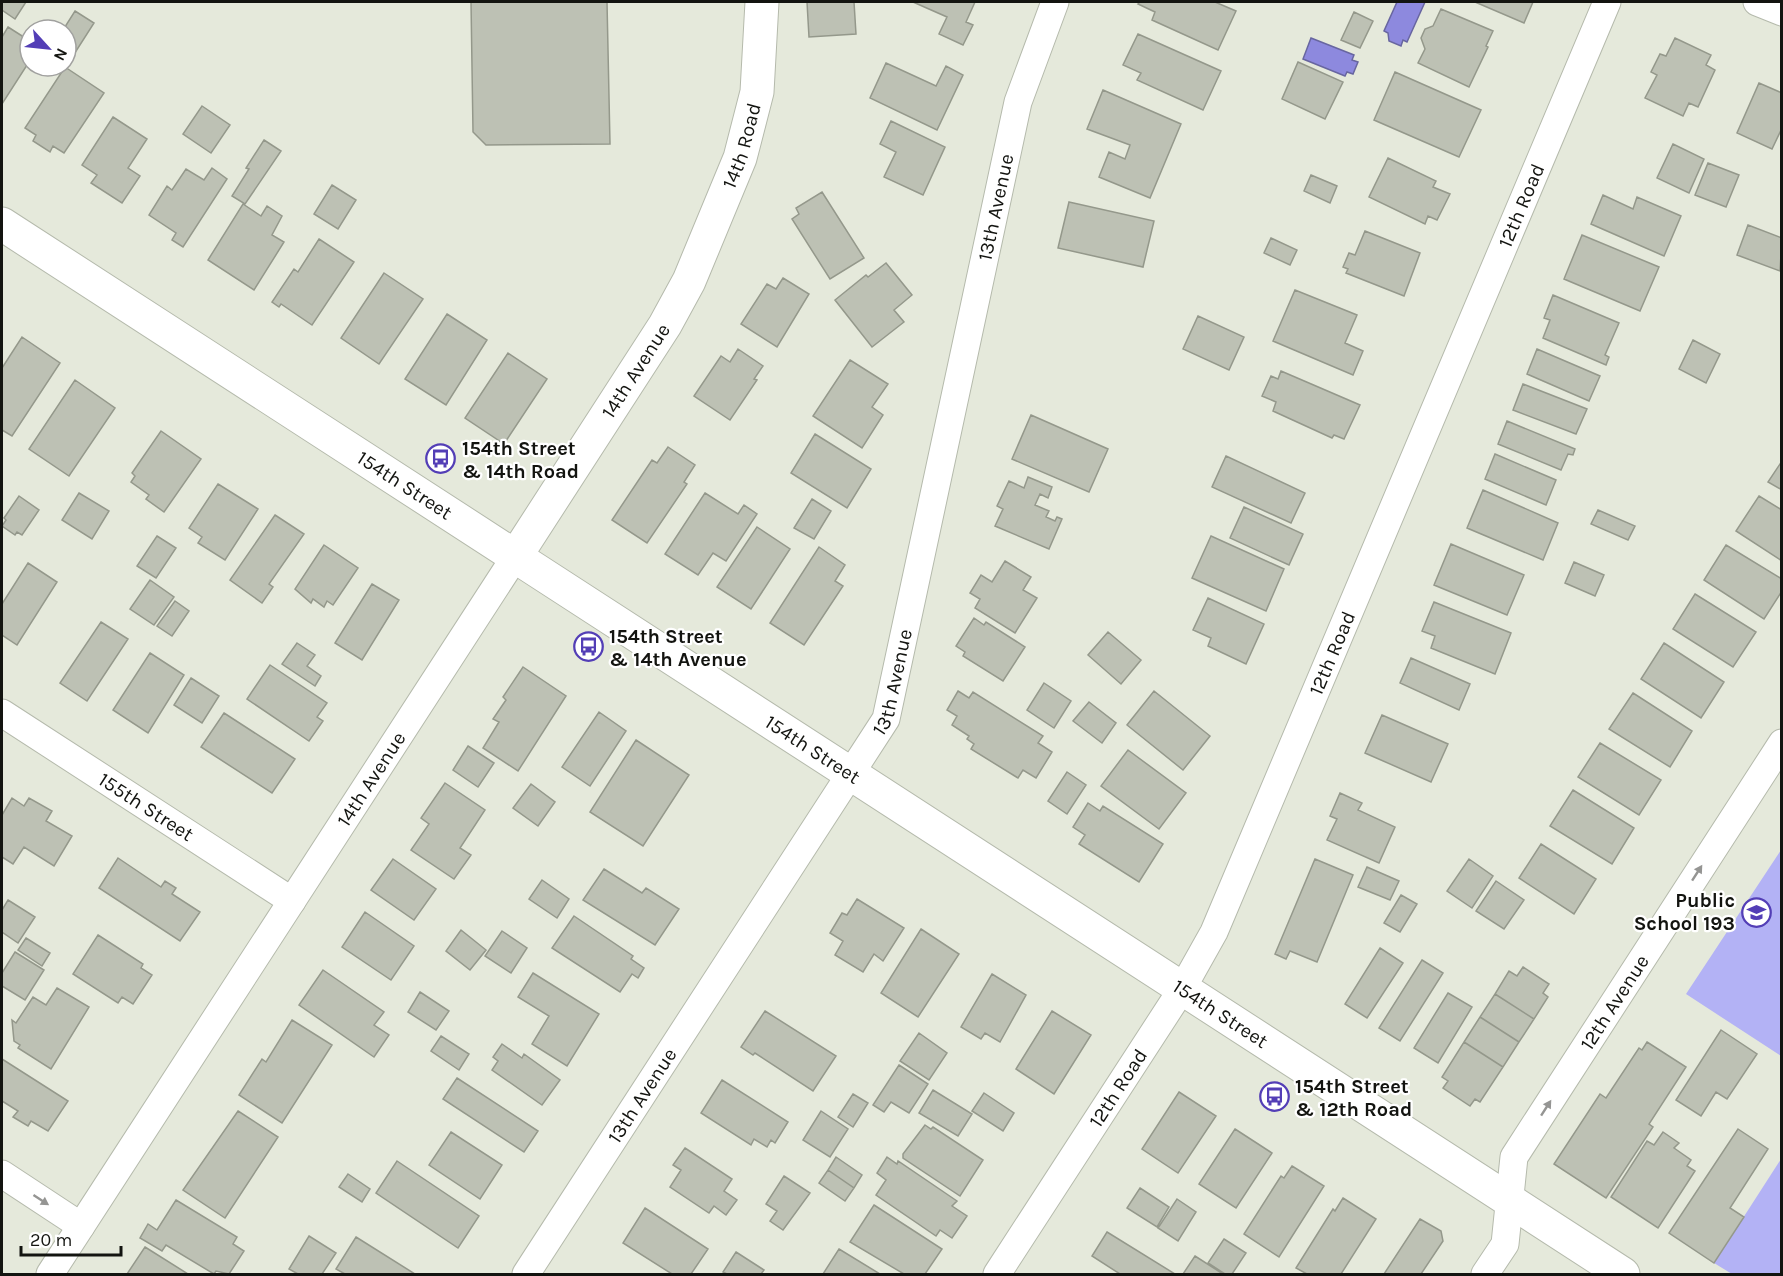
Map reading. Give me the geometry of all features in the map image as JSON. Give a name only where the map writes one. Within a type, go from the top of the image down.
[{"type":"street","name":"14th Road","points":[[689,281],[740,158],[757,92],[762,2]]},
{"type":"street","name":"13th Avenue","points":[[526,1275],[886,719],[1018,102],[1055,2]]},
{"type":"street","name":"12th Road","points":[[997,1275],[1182,989],[1214,932],[1607,2]]},
{"type":"street","points":[[1757,2],[1782,12]]},
{"type":"street","name":"154th Street","points":[[2,224],[1623,1275]]},
{"type":"street","name":"14th Avenue","points":[[50,1275],[665,325],[689,281]]},
{"type":"street","name":"155th Street","points":[[2,713],[292,901]]},
{"type":"street","name":"12th Avenue","points":[[1485,1275],[1505,1244],[1514,1157],[1782,743]]},
{"type":"street","points":[[2,1174],[81,1226]]},
{"type":"shaded area","points":[[1397,2],[1425,2],[1407,42],[1403,40],[1401,46],[1389,41],[1388,33],[1384,31]]},
{"type":"shaded area","points":[[1311,38],[1354,55],[1352,60],[1358,62],[1353,74],[1347,72],[1345,76],[1303,59]]},
{"type":"shaded area","name":"Public School 193","points":[[1781,850],[1781,1056],[1686,994]]},
{"type":"shaded area","points":[[1781,1159],[1781,1274],[1732,1274],[1714,1263]]},
{"type":"building","points":[[2,2],[26,2],[15,19],[2,10]]},
{"type":"building","points":[[471,2],[607,2],[610,144],[486,145],[473,132]]},
{"type":"building","points":[[807,2],[854,2],[856,34],[809,37]]},
{"type":"building","points":[[913,2],[975,2],[966,22],[973,25],[963,45],[939,34],[947,17]]},
{"type":"building","points":[[1140,2],[1215,2],[1236,11],[1218,50],[1152,20],[1155,12],[1138,4]]},
{"type":"building","points":[[1475,2],[1533,2],[1524,23]]},
{"type":"building","points":[[1441,9],[1493,31],[1469,87],[1418,63],[1425,49],[1421,38],[1425,29],[1433,26]]},
{"type":"building","points":[[75,11],[94,23],[78,48],[78,18],[71,18]]},
{"type":"building","points":[[1354,12],[1373,21],[1360,48],[1341,40]]},
{"type":"building","points":[[8,27],[18,33],[19,78],[2,104],[2,37]]},
{"type":"building","points":[[1138,34],[1221,71],[1203,110],[1137,80],[1141,73],[1123,65]]},
{"type":"building","points":[[1675,38],[1711,55],[1706,65],[1715,70],[1698,107],[1689,103],[1683,116],[1645,98],[1657,75],[1651,72],[1660,54],[1666,56]]},
{"type":"building","points":[[1298,62],[1343,82],[1325,119],[1282,99]]},
{"type":"building","points":[[886,63],[936,86],[946,66],[963,75],[937,130],[870,98]]},
{"type":"building","points":[[1395,72],[1481,110],[1459,157],[1374,120]]},
{"type":"building","points":[[78,76],[104,93],[64,153],[53,146],[50,152],[33,141],[36,135],[25,128],[58,78],[78,78]]},
{"type":"building","points":[[1759,83],[1782,93],[1782,128],[1772,149],[1737,133]]},
{"type":"building","points":[[1103,90],[1181,124],[1150,198],[1099,177],[1109,152],[1125,159],[1130,145],[1087,129]]},
{"type":"building","points":[[202,106],[230,125],[211,153],[183,134]]},
{"type":"building","points":[[113,117],[147,139],[128,168],[140,176],[122,203],[91,183],[97,175],[82,165]]},
{"type":"building","points":[[891,121],[945,147],[923,195],[884,177],[896,152],[880,144]]},
{"type":"building","points":[[264,140],[281,151],[245,204],[232,196]]},
{"type":"building","points":[[1673,144],[1704,159],[1689,193],[1657,178]]},
{"type":"building","points":[[1388,158],[1436,181],[1433,187],[1450,194],[1437,220],[1428,216],[1425,224],[1369,197]]},
{"type":"building","points":[[1708,163],[1739,175],[1726,207],[1695,195]]},
{"type":"building","points":[[212,168],[227,179],[183,247],[172,240],[176,233],[149,215],[167,186],[172,190],[186,169],[204,180]]},
{"type":"building","points":[[1311,175],[1337,186],[1330,203],[1304,191]]},
{"type":"building","points":[[332,185],[356,200],[338,229],[314,214]]},
{"type":"building","points":[[822,192],[864,258],[830,279],[792,219],[799,214],[796,208]]},
{"type":"building","points":[[1603,195],[1633,209],[1637,197],[1681,216],[1664,256],[1591,224]]},
{"type":"building","points":[[1069,202],[1154,221],[1143,267],[1058,248]]},
{"type":"building","points":[[243,204],[261,216],[267,206],[282,216],[272,235],[284,242],[254,290],[208,260]]},
{"type":"building","points":[[1748,225],[1782,238],[1780,271],[1737,255]]},
{"type":"building","points":[[1365,231],[1420,253],[1404,296],[1346,273],[1348,269],[1343,267],[1349,253],[1355,255]]},
{"type":"building","points":[[1582,235],[1659,267],[1640,311],[1564,279]]},
{"type":"building","points":[[1271,238],[1297,250],[1290,265],[1264,253]]},
{"type":"building","points":[[319,239],[354,262],[312,325],[281,304],[279,307],[272,302],[294,269],[298,272]]},
{"type":"building","points":[[886,263],[912,295],[894,310],[904,322],[872,347],[835,300],[866,275],[868,277]]},
{"type":"building","points":[[384,273],[423,299],[379,364],[341,338]]},
{"type":"building","points":[[783,278],[809,294],[777,347],[741,324],[767,284],[776,289]]},
{"type":"building","points":[[1295,290],[1357,315],[1345,343],[1363,351],[1353,375],[1273,341]]},
{"type":"building","points":[[1553,295],[1619,323],[1605,355],[1609,357],[1606,365],[1543,338],[1550,320],[1544,318]]},
{"type":"building","points":[[447,314],[487,340],[446,405],[405,379]]},
{"type":"building","points":[[1198,316],[1244,337],[1229,370],[1183,349]]},
{"type":"building","points":[[22,337],[60,363],[12,436],[2,430],[2,368]]},
{"type":"building","points":[[1693,340],[1720,354],[1706,383],[1679,369]]},
{"type":"building","points":[[738,349],[763,366],[754,379],[757,380],[730,420],[694,396],[721,356],[730,362]]},
{"type":"building","points":[[1537,349],[1600,376],[1589,401],[1527,374]]},
{"type":"building","points":[[508,353],[547,379],[504,444],[465,418]]},
{"type":"building","points":[[850,360],[888,384],[872,407],[883,415],[862,448],[813,416]]},
{"type":"building","points":[[1281,371],[1360,405],[1344,439],[1334,435],[1332,438],[1273,411],[1276,402],[1262,396],[1271,376],[1278,379]]},
{"type":"building","points":[[75,380],[115,408],[69,476],[29,449]]},
{"type":"building","points":[[1523,384],[1587,409],[1576,434],[1513,410]]},
{"type":"building","points":[[1031,415],[1108,449],[1089,492],[1012,459]]},
{"type":"building","points":[[1507,421],[1575,449],[1573,455],[1568,454],[1561,470],[1498,444]]},
{"type":"building","points":[[161,431],[201,459],[164,512],[146,499],[149,495],[131,482],[135,476],[132,473]]},
{"type":"building","points":[[815,434],[871,469],[847,508],[791,473]]},
{"type":"building","points":[[668,447],[695,465],[684,482],[687,484],[647,543],[612,520],[652,460],[657,463]]},
{"type":"building","points":[[1495,454],[1556,480],[1546,505],[1485,479]]},
{"type":"building","points":[[1226,456],[1305,493],[1291,523],[1212,487]]},
{"type":"building","points":[[1782,461],[1782,490],[1768,482]]},
{"type":"building","points":[[1028,477],[1052,487],[1048,498],[1040,494],[1035,505],[1049,511],[1046,517],[1055,521],[1057,517],[1062,519],[1049,549],[995,526],[1003,509],[997,506],[1009,481],[1024,488]]},
{"type":"building","points":[[218,484],[258,509],[225,560],[198,543],[202,537],[189,528]]},
{"type":"building","points":[[1483,490],[1558,523],[1543,560],[1467,528]]},
{"type":"building","points":[[79,493],[109,511],[92,539],[62,520]]},
{"type":"building","points":[[705,493],[738,514],[744,505],[757,514],[726,561],[713,553],[698,575],[665,554]]},
{"type":"building","points":[[19,496],[39,510],[22,535],[17,532],[15,535],[2,526],[6,520],[4,518]]},
{"type":"building","points":[[1759,496],[1782,510],[1782,561],[1736,531]]},
{"type":"building","points":[[812,499],[831,511],[814,539],[794,528]]},
{"type":"building","points":[[1244,507],[1303,534],[1289,565],[1230,538]]},
{"type":"building","points":[[1598,510],[1635,526],[1628,540],[1591,524]]},
{"type":"building","points":[[275,515],[304,534],[269,584],[273,587],[262,603],[230,580]]},
{"type":"building","points":[[757,527],[790,549],[751,609],[717,587]]},
{"type":"building","points":[[157,536],[176,548],[156,578],[137,566]]},
{"type":"building","points":[[1211,536],[1284,569],[1266,611],[1192,578]]},
{"type":"building","points":[[1451,544],[1524,575],[1507,615],[1434,585]]},
{"type":"building","points":[[324,545],[358,568],[333,605],[327,601],[324,607],[313,599],[311,603],[295,589]]},
{"type":"building","points":[[1726,545],[1782,579],[1782,591],[1764,619],[1704,580]]},
{"type":"building","points":[[819,547],[845,565],[835,581],[843,586],[804,645],[770,623]]},
{"type":"building","points":[[1005,561],[1031,577],[1023,590],[1037,598],[1015,633],[975,608],[980,599],[970,593],[981,575],[992,582]]},
{"type":"building","points":[[1574,562],[1604,575],[1595,596],[1565,583]]},
{"type":"building","points":[[28,563],[57,582],[17,645],[2,635],[2,604]]},
{"type":"building","points":[[150,580],[174,597],[154,625],[130,609]]},
{"type":"building","points":[[372,584],[399,600],[362,660],[335,643]]},
{"type":"building","points":[[1695,594],[1756,632],[1733,667],[1673,629]]},
{"type":"building","points":[[1208,598],[1264,624],[1246,664],[1208,646],[1211,638],[1193,630]]},
{"type":"building","points":[[175,601],[189,611],[172,636],[157,626]]},
{"type":"building","points":[[1434,602],[1511,633],[1495,674],[1431,648],[1435,636],[1422,631]]},
{"type":"building","points":[[974,618],[984,625],[986,622],[1025,647],[1003,681],[963,656],[965,652],[956,646]]},
{"type":"building","points":[[101,622],[128,639],[87,701],[60,683]]},
{"type":"building","points":[[1108,632],[1141,660],[1121,684],[1088,655]]},
{"type":"building","points":[[297,643],[315,655],[307,666],[321,676],[315,686],[282,664]]},
{"type":"building","points":[[1664,643],[1724,682],[1701,718],[1641,679]]},
{"type":"building","points":[[150,653],[184,675],[148,733],[113,710]]},
{"type":"building","points":[[1411,658],[1470,684],[1459,710],[1400,683]]},
{"type":"building","points":[[270,665],[327,703],[317,717],[323,721],[309,741],[247,699]]},
{"type":"building","points":[[523,667],[566,696],[518,771],[483,748],[499,722],[493,719],[506,700],[503,697]]},
{"type":"building","points":[[191,678],[219,696],[202,723],[174,705]]},
{"type":"building","points":[[1044,683],[1071,701],[1054,728],[1027,710]]},
{"type":"building","points":[[958,691],[969,698],[973,692],[1043,736],[1038,743],[1052,752],[1036,778],[1023,770],[1018,778],[971,749],[974,744],[967,739],[969,736],[952,725],[957,716],[947,710]]},
{"type":"building","points":[[1154,691],[1210,736],[1183,770],[1127,725]]},
{"type":"building","points":[[1633,693],[1692,731],[1670,767],[1609,729]]},
{"type":"building","points":[[1089,702],[1116,723],[1102,743],[1073,721]]},
{"type":"building","points":[[599,712],[626,731],[590,786],[562,767]]},
{"type":"building","points":[[224,713],[295,759],[272,793],[201,747]]},
{"type":"building","points":[[1382,715],[1448,744],[1431,782],[1365,753]]},
{"type":"building","points":[[636,740],[689,775],[643,846],[590,812]]},
{"type":"building","points":[[1600,743],[1661,780],[1639,815],[1578,777]]},
{"type":"building","points":[[468,746],[494,763],[478,787],[453,770]]},
{"type":"building","points":[[1128,750],[1186,793],[1159,829],[1101,786]]},
{"type":"building","points":[[1067,772],[1086,785],[1067,814],[1048,801]]},
{"type":"building","points":[[445,783],[485,810],[460,848],[471,855],[454,879],[411,850],[429,824],[421,818]]},
{"type":"building","points":[[531,784],[555,802],[538,826],[513,808]]},
{"type":"building","points":[[1573,790],[1634,828],[1612,864],[1550,826]]},
{"type":"building","points":[[1340,793],[1362,803],[1358,810],[1395,827],[1379,863],[1327,840],[1337,819],[1330,816]]},
{"type":"building","points":[[12,798],[24,806],[29,798],[52,811],[46,821],[72,836],[54,866],[24,847],[13,864],[2,857],[2,815]]},
{"type":"building","points":[[1088,803],[1100,811],[1103,806],[1163,844],[1139,882],[1079,844],[1085,835],[1073,827]]},
{"type":"building","points":[[1541,844],[1596,879],[1574,914],[1519,878]]},
{"type":"building","points":[[118,858],[161,887],[165,881],[176,888],[172,894],[200,912],[180,941],[99,888]]},
{"type":"building","points":[[393,859],[436,889],[414,920],[371,890]]},
{"type":"building","points":[[1315,859],[1353,875],[1317,962],[1290,951],[1286,959],[1275,954]]},
{"type":"building","points":[[1469,859],[1493,876],[1472,908],[1447,891]]},
{"type":"building","points":[[1367,867],[1399,881],[1390,900],[1358,887]]},
{"type":"building","points":[[604,869],[642,893],[646,888],[679,909],[655,945],[583,900]]},
{"type":"building","points":[[542,880],[569,899],[557,918],[529,899]]},
{"type":"building","points":[[1496,881],[1524,900],[1504,929],[1476,911]]},
{"type":"building","points":[[1401,895],[1417,904],[1400,932],[1384,923]]},
{"type":"building","points":[[857,899],[904,928],[883,961],[874,954],[863,972],[835,955],[843,941],[830,933],[842,913],[847,915]]},
{"type":"building","points":[[8,900],[35,917],[18,943],[2,932],[2,910]]},
{"type":"building","points":[[365,912],[414,946],[391,980],[342,947]]},
{"type":"building","points":[[574,916],[633,956],[631,959],[644,968],[638,978],[632,974],[620,992],[552,948]]},
{"type":"building","points":[[921,929],[959,954],[918,1017],[881,993]]},
{"type":"building","points":[[461,930],[486,950],[470,970],[446,951]]},
{"type":"building","points":[[502,931],[527,948],[511,973],[485,956]]},
{"type":"building","points":[[98,935],[143,964],[141,968],[152,975],[133,1004],[122,997],[118,1003],[73,974]]},
{"type":"building","points":[[26,938],[50,953],[42,966],[18,950]]},
{"type":"building","points":[[1380,948],[1403,963],[1367,1018],[1345,1004]]},
{"type":"building","points":[[15,952],[44,970],[25,1000],[2,986],[2,973]]},
{"type":"building","points":[[1422,960],[1443,973],[1400,1041],[1379,1028]]},
{"type":"building","points":[[1523,967],[1549,984],[1543,993],[1548,997],[1534,1019],[1495,994],[1509,971],[1517,976]]},
{"type":"building","points":[[323,970],[384,1012],[374,1025],[389,1035],[374,1057],[299,1005]]},
{"type":"building","points":[[533,973],[599,1014],[567,1066],[532,1044],[549,1016],[518,997]]},
{"type":"building","points":[[992,974],[1026,995],[1000,1042],[985,1033],[981,1039],[961,1027]]},
{"type":"building","points":[[57,988],[89,1007],[51,1069],[18,1048],[20,1045],[14,1041],[12,1020],[16,1023],[33,997],[46,1005]]},
{"type":"building","points":[[420,992],[449,1011],[436,1030],[408,1012]]},
{"type":"building","points":[[1448,993],[1472,1007],[1438,1063],[1414,1048]]},
{"type":"building","points":[[1495,994],[1534,1019],[1519,1042],[1480,1017]]},
{"type":"building","points":[[765,1011],[836,1056],[813,1091],[755,1053],[753,1055],[741,1047]]},
{"type":"building","points":[[1052,1011],[1091,1035],[1054,1094],[1016,1069]]},
{"type":"building","points":[[1480,1017],[1519,1042],[1503,1067],[1464,1042]]},
{"type":"building","points":[[292,1020],[332,1045],[282,1123],[239,1095],[262,1059],[266,1062]]},
{"type":"building","points":[[1721,1030],[1757,1054],[1727,1099],[1716,1092],[1701,1116],[1676,1100]]},
{"type":"building","points":[[919,1033],[947,1053],[929,1080],[900,1061]]},
{"type":"building","points":[[441,1036],[469,1054],[459,1070],[431,1051]]},
{"type":"building","points":[[1464,1042],[1503,1067],[1480,1102],[1475,1099],[1470,1106],[1443,1088],[1448,1081],[1442,1077]]},
{"type":"building","points":[[1647,1042],[1686,1067],[1649,1124],[1653,1127],[1606,1198],[1554,1164],[1600,1094],[1606,1098],[1639,1048],[1642,1050]]},
{"type":"building","points":[[502,1044],[522,1058],[524,1054],[560,1080],[542,1105],[492,1070],[498,1061],[493,1057]]},
{"type":"building","points":[[2,1059],[68,1101],[48,1131],[31,1121],[28,1126],[13,1117],[18,1111],[2,1101]]},
{"type":"building","points":[[899,1065],[928,1084],[909,1113],[891,1102],[884,1112],[873,1105]]},
{"type":"building","points":[[457,1078],[538,1131],[524,1152],[443,1099]]},
{"type":"building","points":[[722,1080],[788,1122],[775,1143],[771,1140],[767,1147],[754,1139],[751,1145],[701,1113]]},
{"type":"building","points":[[933,1090],[972,1114],[958,1136],[919,1113]]},
{"type":"building","points":[[1179,1092],[1216,1116],[1178,1173],[1142,1149]]},
{"type":"building","points":[[984,1093],[1014,1113],[1003,1131],[972,1111]]},
{"type":"building","points":[[853,1094],[868,1103],[853,1127],[838,1117]]},
{"type":"building","points":[[238,1111],[278,1137],[225,1218],[183,1190]]},
{"type":"building","points":[[821,1111],[848,1129],[830,1157],[803,1140]]},
{"type":"building","points":[[925,1125],[931,1129],[933,1127],[983,1160],[960,1196],[903,1158],[903,1154]]},
{"type":"building","points":[[1235,1129],[1272,1153],[1236,1208],[1199,1184]]},
{"type":"building","points":[[1738,1129],[1768,1149],[1730,1208],[1744,1217],[1714,1263],[1669,1233]]},
{"type":"building","points":[[451,1132],[502,1165],[480,1199],[429,1165]]},
{"type":"building","points":[[1663,1132],[1679,1143],[1674,1148],[1691,1160],[1687,1166],[1695,1171],[1658,1228],[1611,1197],[1647,1141],[1654,1145]]},
{"type":"building","points":[[685,1148],[732,1179],[724,1191],[737,1200],[726,1215],[714,1206],[709,1213],[670,1187],[681,1170],[673,1165]]},
{"type":"building","points":[[836,1157],[862,1175],[854,1188],[828,1170]]},
{"type":"building","points":[[887,1157],[897,1164],[898,1161],[957,1201],[952,1206],[967,1216],[952,1238],[940,1230],[936,1236],[876,1195],[886,1180],[877,1173]]},
{"type":"building","points":[[397,1161],[479,1216],[458,1248],[376,1193]]},
{"type":"building","points":[[1292,1166],[1324,1186],[1279,1257],[1244,1234],[1281,1176],[1284,1178]]},
{"type":"building","points":[[828,1170],[854,1188],[845,1201],[819,1183]]},
{"type":"building","points":[[348,1174],[370,1189],[362,1202],[339,1187]]},
{"type":"building","points":[[784,1176],[810,1193],[783,1230],[770,1221],[777,1211],[766,1204]]},
{"type":"building","points":[[1140,1188],[1169,1207],[1157,1227],[1127,1208]]},
{"type":"building","points":[[1343,1198],[1376,1219],[1341,1274],[1307,1274],[1296,1268],[1333,1209],[1335,1211]]},
{"type":"building","points":[[1177,1199],[1196,1212],[1178,1241],[1158,1228]]},
{"type":"building","points":[[176,1200],[237,1237],[233,1244],[244,1251],[229,1274],[216,1271],[214,1274],[166,1245],[162,1251],[140,1238],[148,1224],[157,1230]]},
{"type":"building","points":[[874,1205],[942,1249],[925,1274],[904,1274],[850,1242]]},
{"type":"building","points":[[645,1208],[708,1249],[691,1274],[672,1274],[623,1243]]},
{"type":"building","points":[[1420,1219],[1441,1231],[1443,1241],[1421,1274],[1384,1274]]},
{"type":"building","points":[[1107,1232],[1175,1274],[1120,1274],[1092,1256]]},
{"type":"building","points":[[309,1236],[336,1253],[322,1274],[298,1274],[289,1269]]},
{"type":"building","points":[[356,1237],[415,1274],[345,1274],[336,1269]]},
{"type":"building","points":[[1224,1239],[1246,1253],[1232,1274],[1225,1274],[1208,1263]]},
{"type":"building","points":[[145,1247],[188,1274],[127,1274]]},
{"type":"building","points":[[839,1249],[880,1274],[823,1274]]},
{"type":"building","points":[[736,1252],[764,1270],[761,1274],[723,1272]]},
{"type":"building","points":[[1195,1256],[1223,1274],[1183,1274]]},
{"type":"place","name":"154th Street & 14th Road","points":[[441,459]]},
{"type":"place","name":"154th Street & 14th Avenue","points":[[588,647]]},
{"type":"place","name":"Public School 193","points":[[1756,912]]},
{"type":"place","name":"154th Street & 12th Road","points":[[1274,1097]]}]
